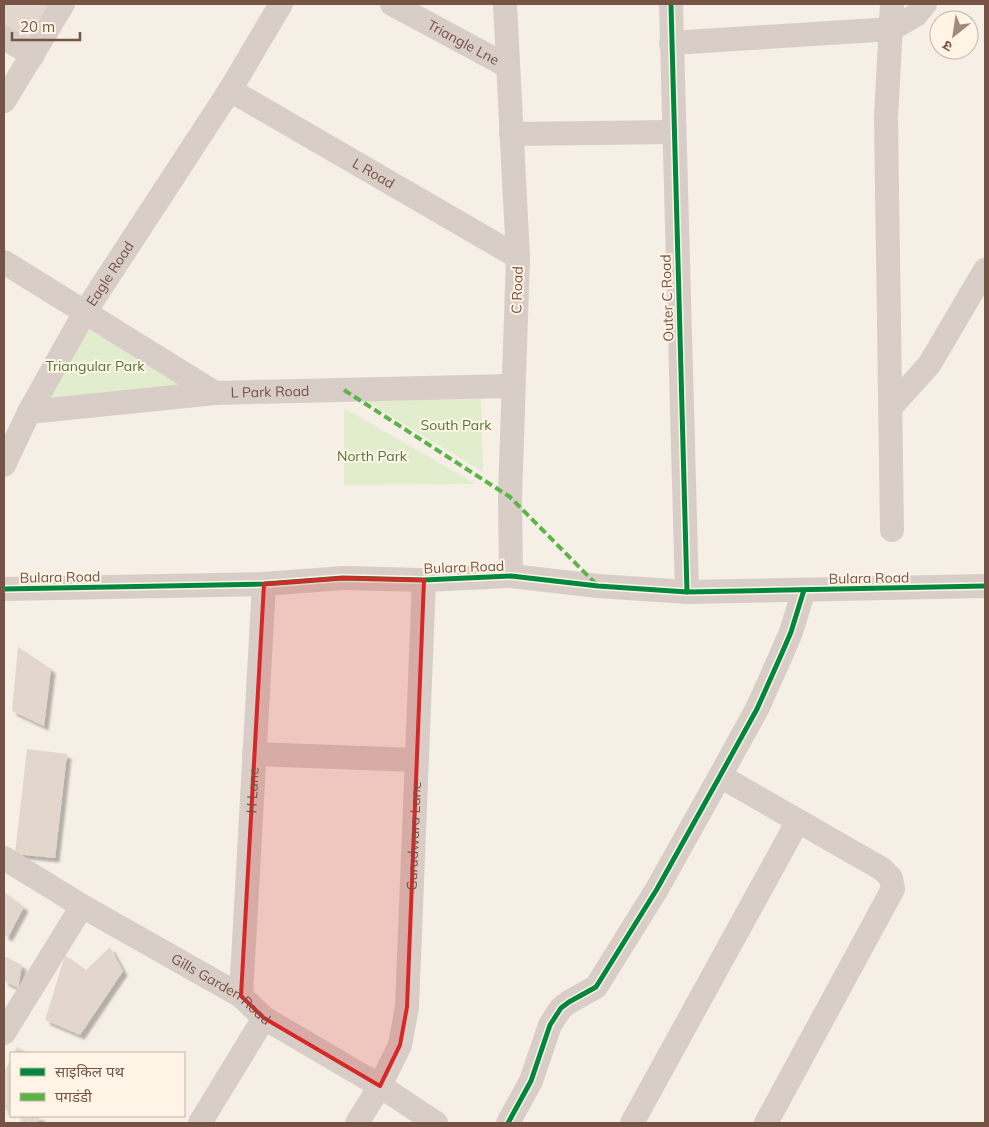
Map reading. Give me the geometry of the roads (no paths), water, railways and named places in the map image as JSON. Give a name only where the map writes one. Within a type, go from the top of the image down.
[{"type":"street","points":[[4,101],[63,4]]},
{"type":"street","name":"Eagle Road","points":[[4,464],[29,412],[84,312],[230,90],[281,4]]},
{"type":"street","name":"Triangle Lne","points":[[392,4],[507,66]]},
{"type":"street","name":"C Road","points":[[504,4],[518,257],[510,497],[511,576]]},
{"type":"street","name":"Outer C Road","points":[[671,4],[687,592]]},
{"type":"street","points":[[892,4],[886,118],[892,530]]},
{"type":"street","points":[[671,43],[892,29],[916,15],[925,4]]},
{"type":"street","points":[[4,38],[33,55]]},
{"type":"street","name":"L Road","points":[[230,90],[518,257]]},
{"type":"street","points":[[511,134],[673,132]]},
{"type":"street","points":[[4,262],[215,392]]},
{"type":"street","points":[[891,407],[929,365],[985,270]]},
{"type":"street","name":"L Park Road","points":[[29,412],[215,392],[513,386]]},
{"type":"street","name":"Bulara Road","points":[[4,589],[264,584],[343,578],[424,580],[511,576],[598,586],[687,592],[985,586]]},
{"type":"street","name":"Gurudwara Lane","points":[[357,1123],[380,1086],[400,1045],[407,1006],[424,580]]},
{"type":"street","name":"H Lane","points":[[242,996],[264,584]]},
{"type":"street","points":[[508,1123],[531,1081],[550,1025],[565,1005],[596,987],[657,889],[720,776],[757,709],[791,632],[804,590]]},
{"type":"street","points":[[254,754],[417,760]]},
{"type":"street","points":[[720,776],[882,869],[891,878],[893,889],[766,1123]]},
{"type":"street","points":[[632,1123],[798,821]]},
{"type":"street","name":"Gills Garden Road","points":[[4,858],[82,906],[242,996],[264,1018],[380,1086],[436,1123]]},
{"type":"street","points":[[4,1033],[82,906]]},
{"type":"street","points":[[200,1123],[264,1018]]},
{"type":"park label","name":"Triangular Park","points":[[95,366]]},
{"type":"park label","name":"South Park","points":[[456,425]]},
{"type":"park label","name":"North Park","points":[[372,456]]}]
